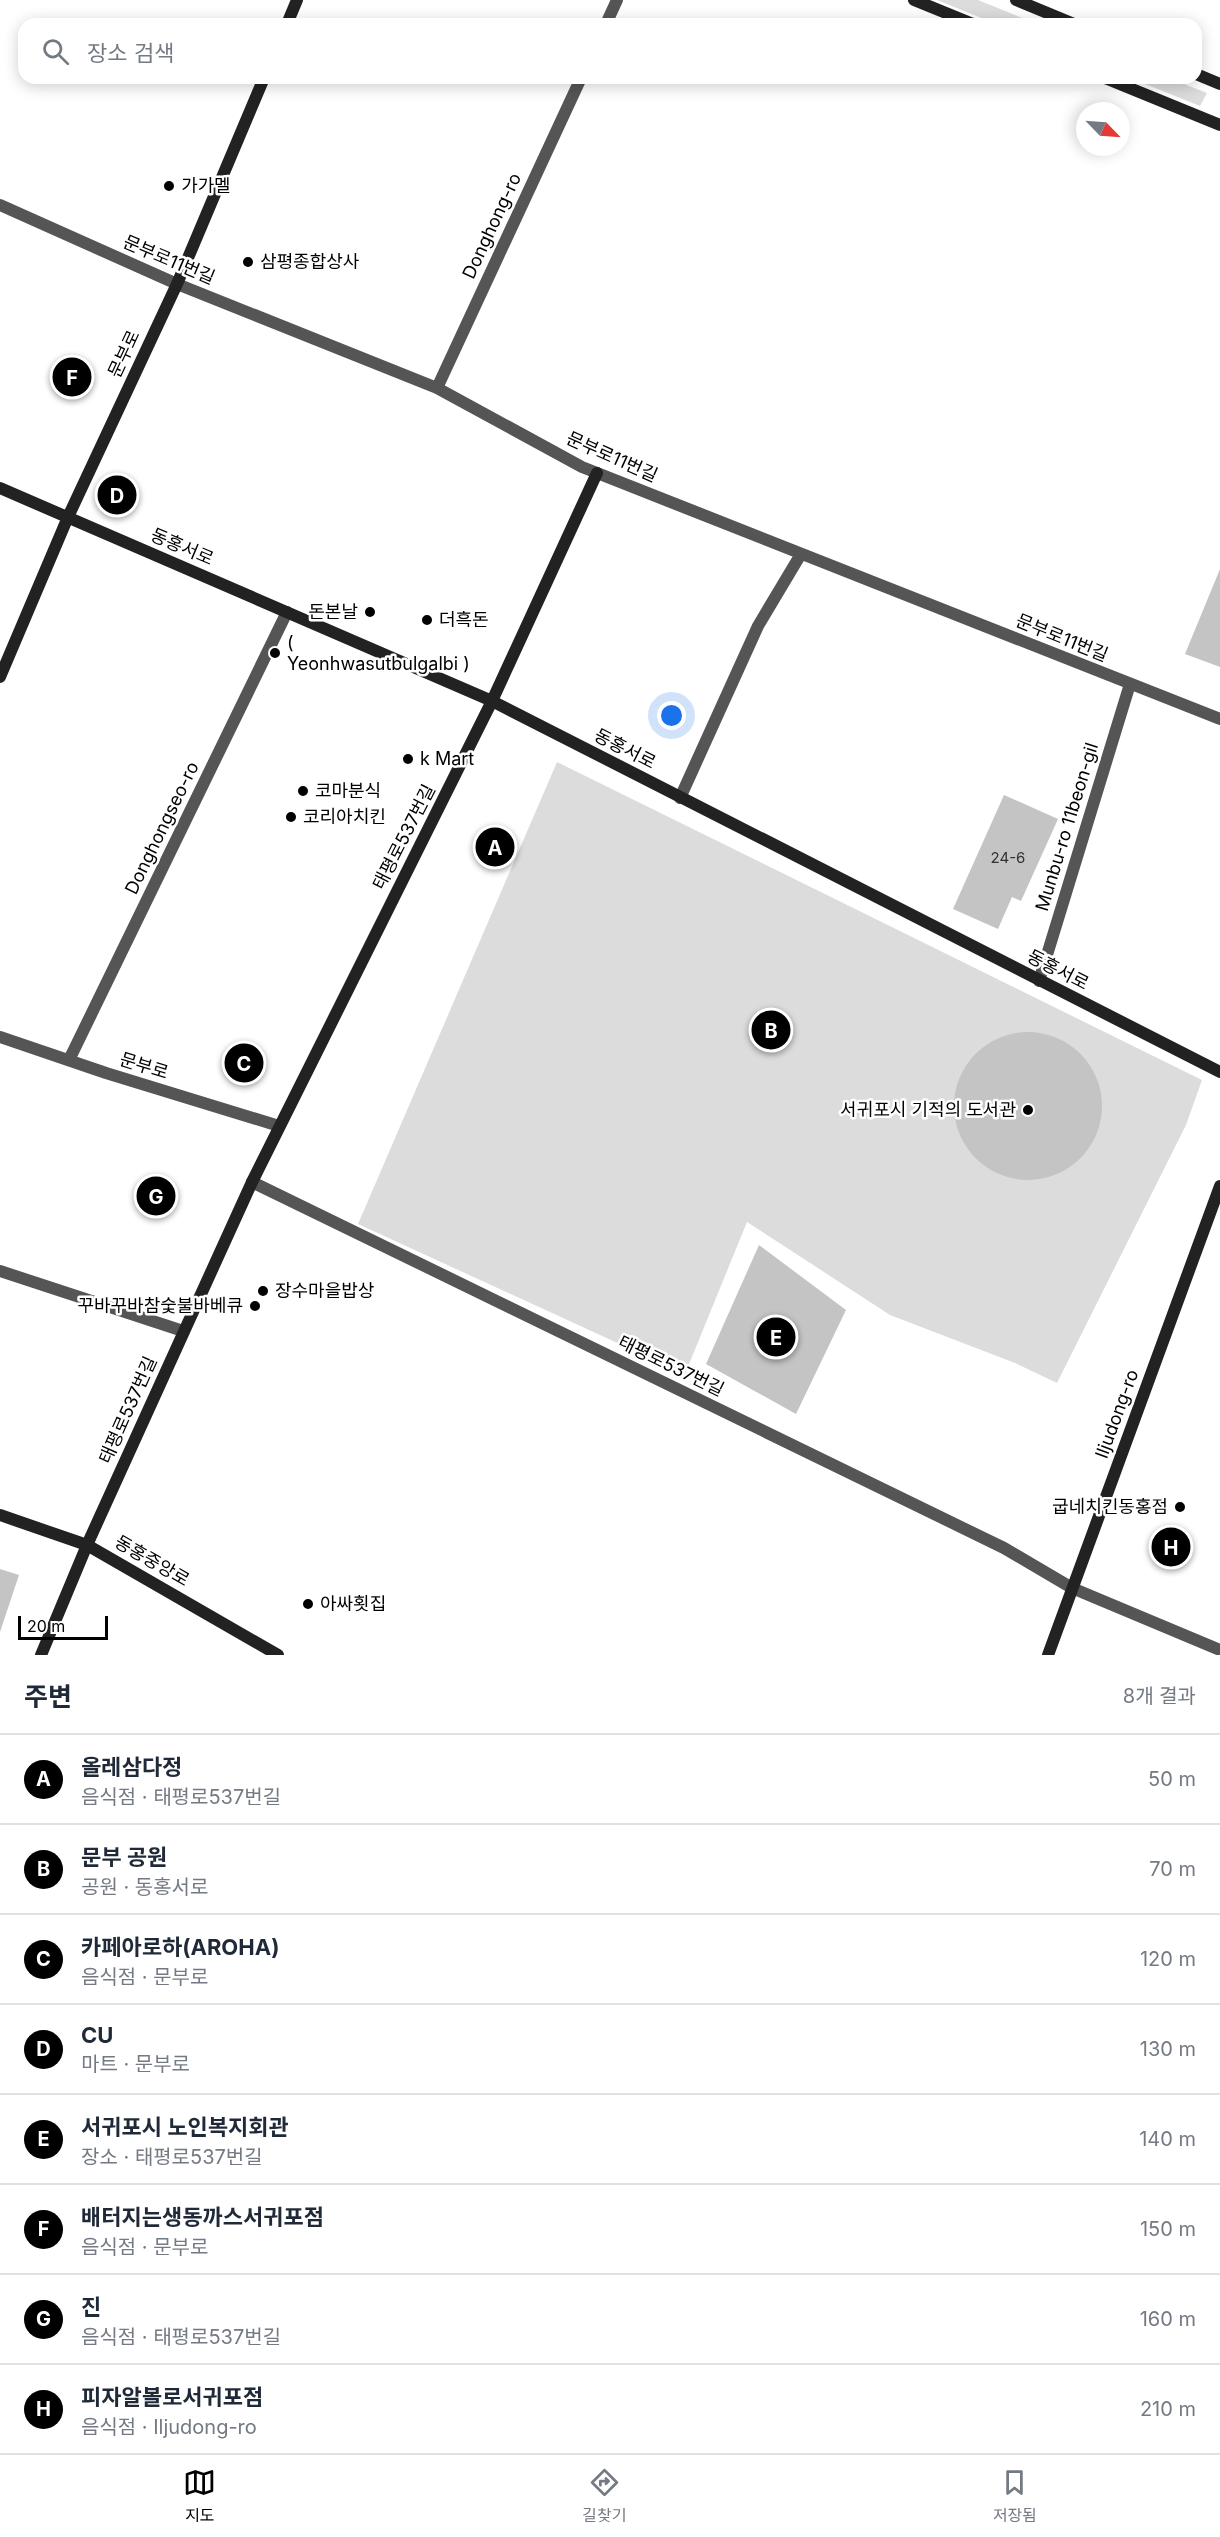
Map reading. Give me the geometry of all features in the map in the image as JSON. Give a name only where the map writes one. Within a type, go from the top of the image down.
[{"type":"street","points":[[290,18],[297,0]]},
{"type":"street","points":[[609,18],[617,0]]},
{"type":"street","points":[[914,0],[958,18]]},
{"type":"street","points":[[1016,0],[1060,18]]},
{"type":"street","points":[[1202,76],[1220,84]]},
{"type":"street","name":"문부로","points":[[0,677],[68,517],[177,284],[261,84]]},
{"type":"street","name":"Donghong-ro","points":[[437,388],[578,84]]},
{"type":"street","points":[[1120,84],[1220,125]]},
{"type":"street","name":"문부로11번길","points":[[0,205],[177,284],[437,388],[597,472],[1220,719]]},
{"type":"street","name":"태평로537번길","points":[[41,1655],[87,1545],[252,1182],[492,701],[597,472]]},
{"type":"street","name":"동홍서로","points":[[0,488],[492,701],[1220,1072]]},
{"type":"street","points":[[680,798],[758,626],[801,554]]},
{"type":"street","name":"Donghongseo-ro","points":[[69,1060],[287,612]]},
{"type":"street","name":"Munbu-ro 11beon-gil","points":[[1039,981],[1130,684]]},
{"type":"street","name":"문부로","points":[[0,1037],[279,1126]]},
{"type":"street","name":"태평로537번길","points":[[252,1182],[1004,1548],[1072,1588],[1220,1650]]},
{"type":"street","name":"Iljudong-ro","points":[[1048,1655],[1220,1186]]},
{"type":"street","points":[[0,1271],[183,1331]]},
{"type":"street","name":"동홍중앙로","points":[[0,1515],[87,1545],[278,1655]]},
{"type":"shaded area","points":[[937,0],[978,0],[1022,18],[981,18]]},
{"type":"shaded area","points":[[1145,84],[1184,84],[1207,93],[1200,106]]},
{"type":"shaded area","points":[[557,762],[1202,1080],[1186,1125],[1057,1383],[1015,1363],[890,1315],[747,1222],[685,1374],[358,1224]]},
{"type":"building","points":[[1220,569],[1220,667],[1185,654]]},
{"type":"building","points":[[1004,795],[1058,819],[1021,901],[1012,897],[998,929],[953,909]]},
{"type":"building","name":"서귀포시 기적의 도서관","points":[[1028,1032],[1056,1038],[1080,1054],[1096,1078],[1102,1106],[1096,1134],[1080,1158],[1056,1174],[1028,1180],[1000,1174],[976,1158],[960,1134],[954,1106],[960,1078],[976,1054],[1000,1038]]},
{"type":"building","points":[[759,1245],[846,1310],[796,1414],[706,1364]]},
{"type":"building","points":[[0,1569],[19,1575],[0,1632]]},
{"type":"place","name":"가가멜","points":[[169,186]]},
{"type":"place","name":"삼평종합상사","points":[[248,262]]},
{"type":"place","name":"배터지는생동까스서귀포점","points":[[72,377]]},
{"type":"place","name":"CU","points":[[117,495]]},
{"type":"place","name":"돈본날","points":[[370,612]]},
{"type":"place","name":"더흑돈","points":[[427,620]]},
{"type":"place","name":"( Yeonhwasutbulgalbi )","points":[[275,653]]},
{"type":"place","name":"k Mart","points":[[408,759]]},
{"type":"place","name":"코마분식","points":[[303,791]]},
{"type":"place","name":"코리아치킨","points":[[291,817]]},
{"type":"place","name":"올레삼다정","points":[[495,847]]},
{"type":"place","name":"문부 공원","points":[[771,1030]]},
{"type":"place","name":"카페아로하(AROHA)","points":[[244,1063]]},
{"type":"place","name":"서귀포시 기적의 도서관","points":[[1028,1110]]},
{"type":"place","name":"진","points":[[156,1196]]},
{"type":"place","name":"장수마을밥상","points":[[263,1291]]},
{"type":"place","name":"꾸바꾸바참숯불바베큐","points":[[255,1306]]},
{"type":"place","name":"서귀포시 노인복지회관","points":[[776,1337]]},
{"type":"place","name":"굽네치킨동홍점","points":[[1180,1507]]},
{"type":"place","name":"피자알볼로서귀포점","points":[[1171,1547]]},
{"type":"place","name":"아싸횟집","points":[[308,1604]]}]
